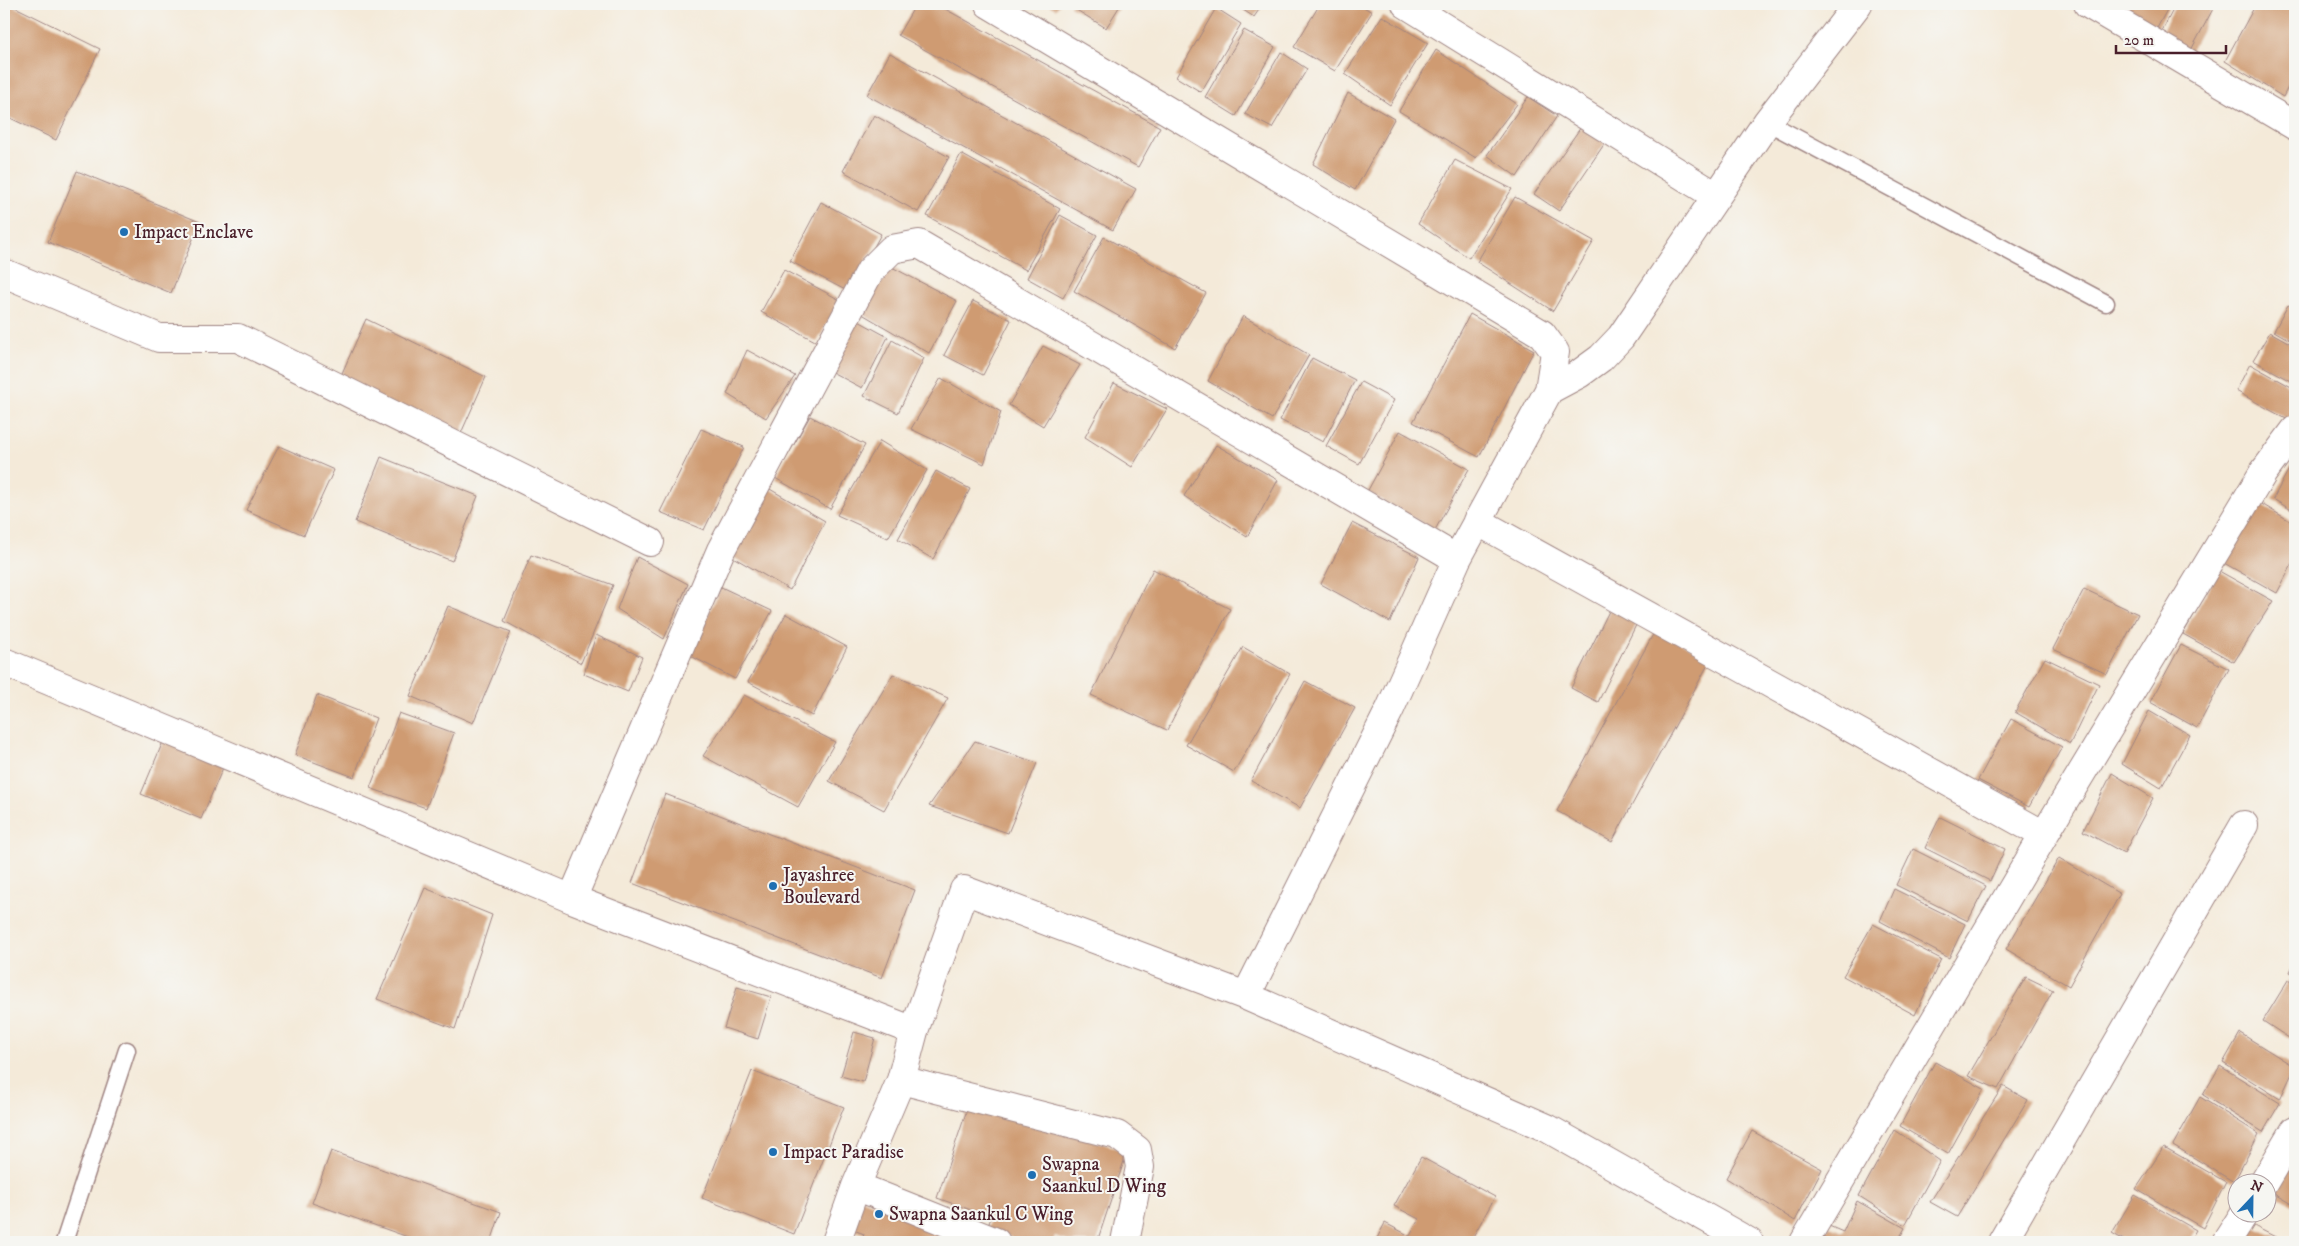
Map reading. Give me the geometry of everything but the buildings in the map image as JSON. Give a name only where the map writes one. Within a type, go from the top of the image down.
[{"type":"street","points":[[988,4],[1542,334],[1555,352],[1549,390],[1457,559],[1390,709],[1246,996]]},
{"type":"street","points":[[1406,4],[1716,196]]},
{"type":"street","points":[[1549,390],[1579,374],[1601,358],[1620,337],[1767,122],[1858,4]]},
{"type":"street","points":[[2088,4],[2295,126]]},
{"type":"street","points":[[572,898],[721,550],[870,271],[892,249],[919,244],[1457,559]]},
{"type":"street","points":[[4,273],[159,338],[238,338],[650,542]]},
{"type":"street","points":[[1804,1242],[2044,835],[2263,473],[2295,430]]},
{"type":"street","points":[[1477,520],[2044,835]]},
{"type":"street","points":[[6,667],[572,898],[914,1031]]},
{"type":"street","points":[[2002,1242],[2244,825]]},
{"type":"street","points":[[836,1242],[856,1186],[902,1080],[914,1031],[964,890],[1246,996],[1547,1128],[1749,1242]]},
{"type":"street","points":[[902,1080],[1117,1135],[1137,1150],[1140,1167],[1124,1242]]},
{"type":"street","points":[[2269,1174],[2295,1130]]},
{"type":"street","points":[[856,1186],[993,1242]]},
{"type":"street","points":[[2226,1242],[2238,1224]]},
{"type":"lane","points":[[1767,122],[2106,303]]},
{"type":"lane","points":[[64,1242],[127,1050]]},
{"type":"place","name":"Impact Enclave","points":[[124,232]]},
{"type":"place","name":"Jayashree Boulevard","points":[[773,886]]},
{"type":"place","name":"Impact Paradise","points":[[773,1152]]},
{"type":"place","name":"Swapna Saankul D Wing","points":[[1032,1175]]},
{"type":"place","name":"Swapna Saankul C Wing","points":[[879,1214]]}]
